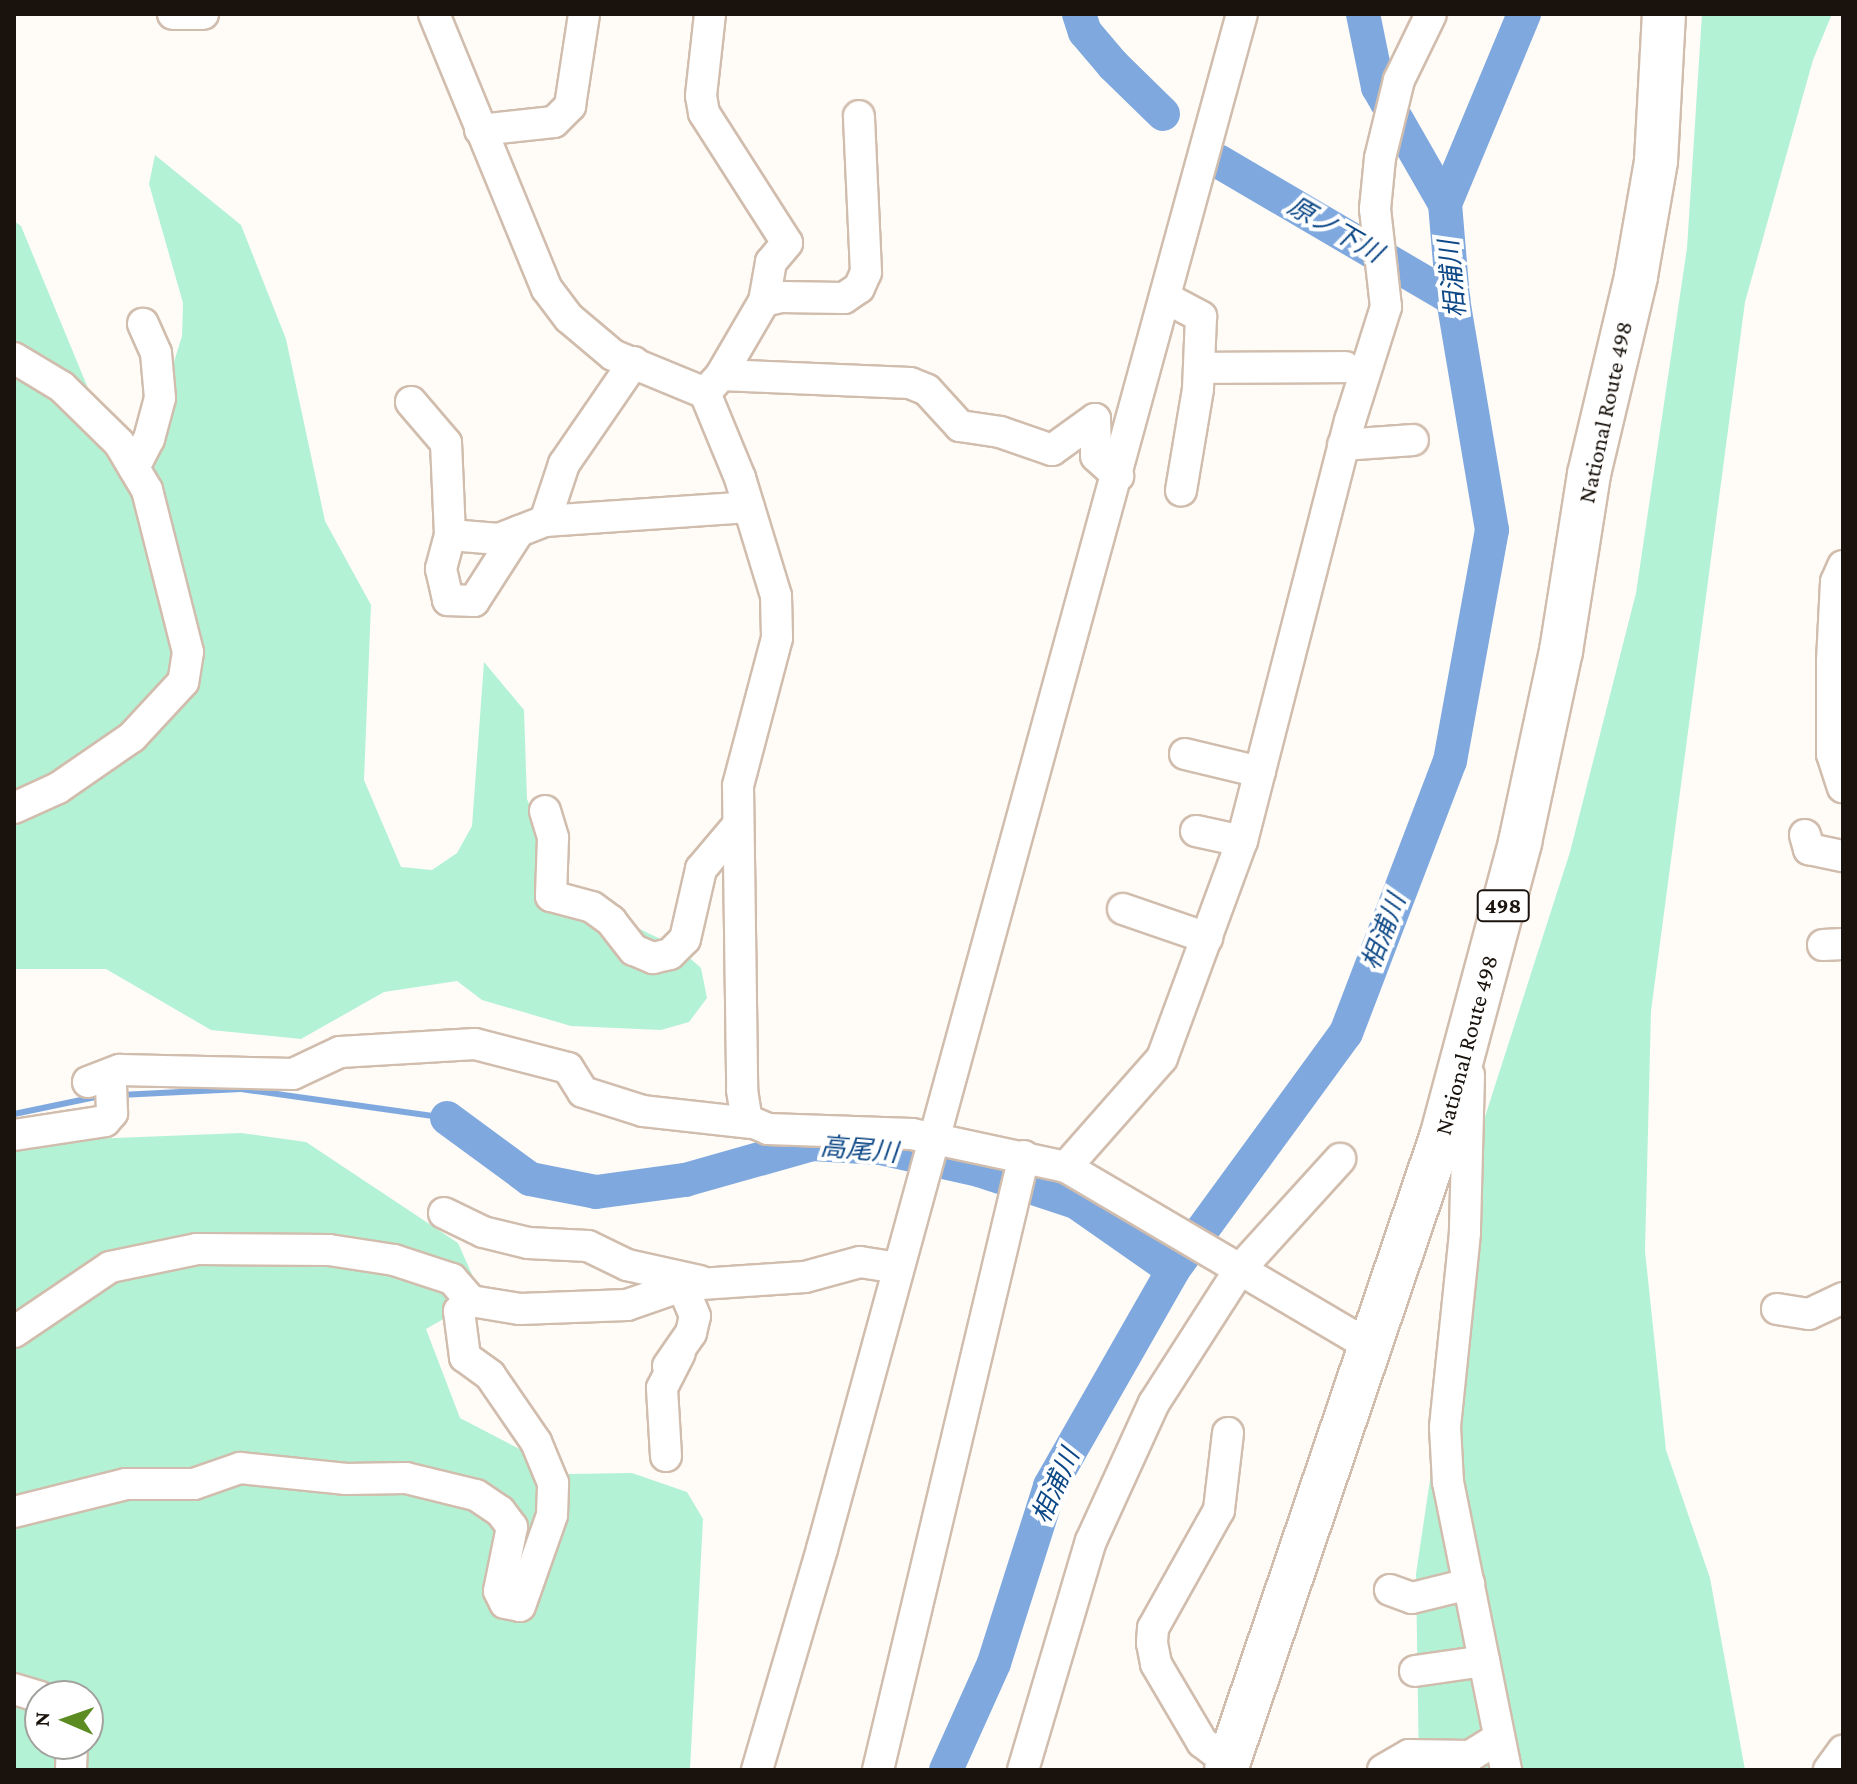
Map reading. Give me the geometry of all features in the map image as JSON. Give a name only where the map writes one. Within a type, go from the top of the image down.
[{"type":"highway","name":"National Route 498","points":[[1227,1767],[1469,1041],[1544,736],[1589,474],[1636,276],[1656,161],[1664,14]]},
{"type":"street","points":[[173,14],[203,14]]},
{"type":"street","points":[[434,14],[547,289],[569,318],[613,355],[713,384],[910,383],[927,390],[960,426],[1000,432],[1052,450],[1095,419],[1096,456],[1118,476]]},
{"type":"street","points":[[480,130],[554,122],[570,106],[584,14]]},
{"type":"street","points":[[710,14],[701,96],[704,113],[787,243],[771,262],[764,301],[713,384],[776,596],[777,638],[738,786],[743,1110],[750,1123]]},
{"type":"street","points":[[757,1770],[1118,476],[1242,14]]},
{"type":"street","points":[[1066,1167],[1162,1058],[1242,841],[1343,445],[1386,307],[1375,209],[1380,158],[1399,80],[1431,14]]},
{"type":"street","points":[[764,301],[844,298],[859,288],[866,272],[859,116]]},
{"type":"street","points":[[762,200],[764,163]]},
{"type":"street","points":[[1166,298],[1201,317],[1199,368],[1181,491]]},
{"type":"street","points":[[134,468],[149,439],[160,398],[156,353],[143,324]]},
{"type":"street","points":[[14,358],[62,387],[119,443],[134,468],[147,490],[188,652],[183,682],[132,737],[58,788],[14,808]]},
{"type":"street","points":[[411,402],[446,443],[450,535],[441,569],[448,600],[474,601],[532,526],[564,464],[634,362]]},
{"type":"street","points":[[1199,368],[1345,367]]},
{"type":"street","points":[[1343,445],[1413,440]]},
{"type":"street","points":[[450,535],[499,539],[532,526],[749,507]]},
{"type":"street","points":[[1843,566],[1836,582],[1838,628],[1832,754],[1843,787]]},
{"type":"street","points":[[1185,754],[1260,772]]},
{"type":"street","points":[[545,811],[553,838],[551,896],[592,907],[611,921],[634,950],[653,958],[670,954],[685,939],[701,869],[738,825]]},
{"type":"street","points":[[1196,831],[1242,841]]},
{"type":"street","points":[[1805,835],[1809,849],[1843,856]]},
{"type":"street","points":[[1123,909],[1207,938]]},
{"type":"street","points":[[1469,1041],[1465,1233],[1445,1427],[1448,1482],[1506,1770]]},
{"type":"street","points":[[14,1135],[105,1121],[105,1087],[120,1070],[293,1074],[340,1052],[475,1044],[568,1068],[583,1092],[643,1111],[750,1123],[768,1129],[1021,1173],[1066,1167],[1368,1345]]},
{"type":"street","points":[[1023,1770],[1091,1541],[1154,1403],[1234,1265],[1340,1159]]},
{"type":"street","points":[[878,1770],[1021,1173]]},
{"type":"street","points":[[444,1213],[483,1232],[528,1243],[588,1246],[627,1265],[696,1284]]},
{"type":"street","points":[[14,1332],[110,1267],[197,1249],[329,1250],[394,1260],[452,1279],[471,1301],[520,1309],[579,1303],[627,1305],[696,1284],[805,1277],[860,1262],[897,1268]]},
{"type":"street","points":[[666,1456],[662,1388],[695,1316],[696,1284]]},
{"type":"street","points":[[1777,1309],[1809,1314],[1843,1298]]},
{"type":"street","points":[[14,1512],[126,1484],[194,1484],[240,1468],[346,1479],[406,1478],[476,1495],[500,1511],[512,1527],[499,1591],[505,1603],[520,1606],[552,1515],[553,1483],[536,1442],[490,1375],[465,1357],[459,1311],[471,1301]]},
{"type":"street","points":[[657,1378],[680,1353]]},
{"type":"street","points":[[1227,1767],[1202,1742],[1156,1664],[1152,1643],[1153,1628],[1219,1510],[1228,1433]]},
{"type":"street","points":[[1390,1590],[1412,1598],[1469,1584]]},
{"type":"street","points":[[1415,1671],[1484,1661]]},
{"type":"street","points":[[1383,1770],[1409,1755],[1470,1756],[1499,1738]]},
{"type":"street","points":[[1829,1770],[1843,1751]]},
{"type":"green space","points":[[1702,14],[1832,14],[1813,60],[1745,302],[1651,1011],[1645,1251],[1666,1450],[1710,1578],[1745,1770],[1419,1770],[1416,1574],[1483,1123],[1570,852],[1636,593],[1687,248]]},
{"type":"green space","points":[[155,155],[241,225],[286,339],[325,521],[371,605],[364,780],[401,867],[432,870],[457,853],[472,826],[484,662],[524,710],[527,799],[563,892],[677,947],[701,968],[707,998],[689,1022],[661,1030],[571,1026],[482,1000],[457,981],[384,992],[301,1039],[211,1030],[106,969],[14,969],[14,221],[21,226],[102,422],[127,438],[155,423],[182,336],[183,303],[149,184]]},
{"type":"green space","points":[[241,1133],[306,1142],[458,1243],[482,1297],[426,1329],[460,1418],[568,1474],[632,1473],[687,1492],[703,1519],[690,1770],[14,1770],[14,1142]]},
{"type":"waterway","name":"原ノ下川","points":[[1079,14],[1085,32],[1113,65],[1163,114]]},
{"type":"waterway","points":[[1363,14],[1378,87],[1445,204]]},
{"type":"waterway","name":"相浦川","points":[[946,1770],[994,1663],[1050,1486],[1173,1270],[1346,1033],[1450,761],[1492,530],[1453,299],[1445,204],[1524,14]]},
{"type":"waterway","name":"原ノ下川","points":[[1218,161],[1453,299]]},
{"type":"waterway","points":[[120,1095],[241,1089],[447,1118]]},
{"type":"waterway","points":[[14,1114],[105,1095]]},
{"type":"waterway","name":"高尾川","points":[[447,1118],[530,1179],[596,1192],[685,1180],[812,1144],[880,1148],[979,1170],[1076,1202],[1173,1270]]}]
